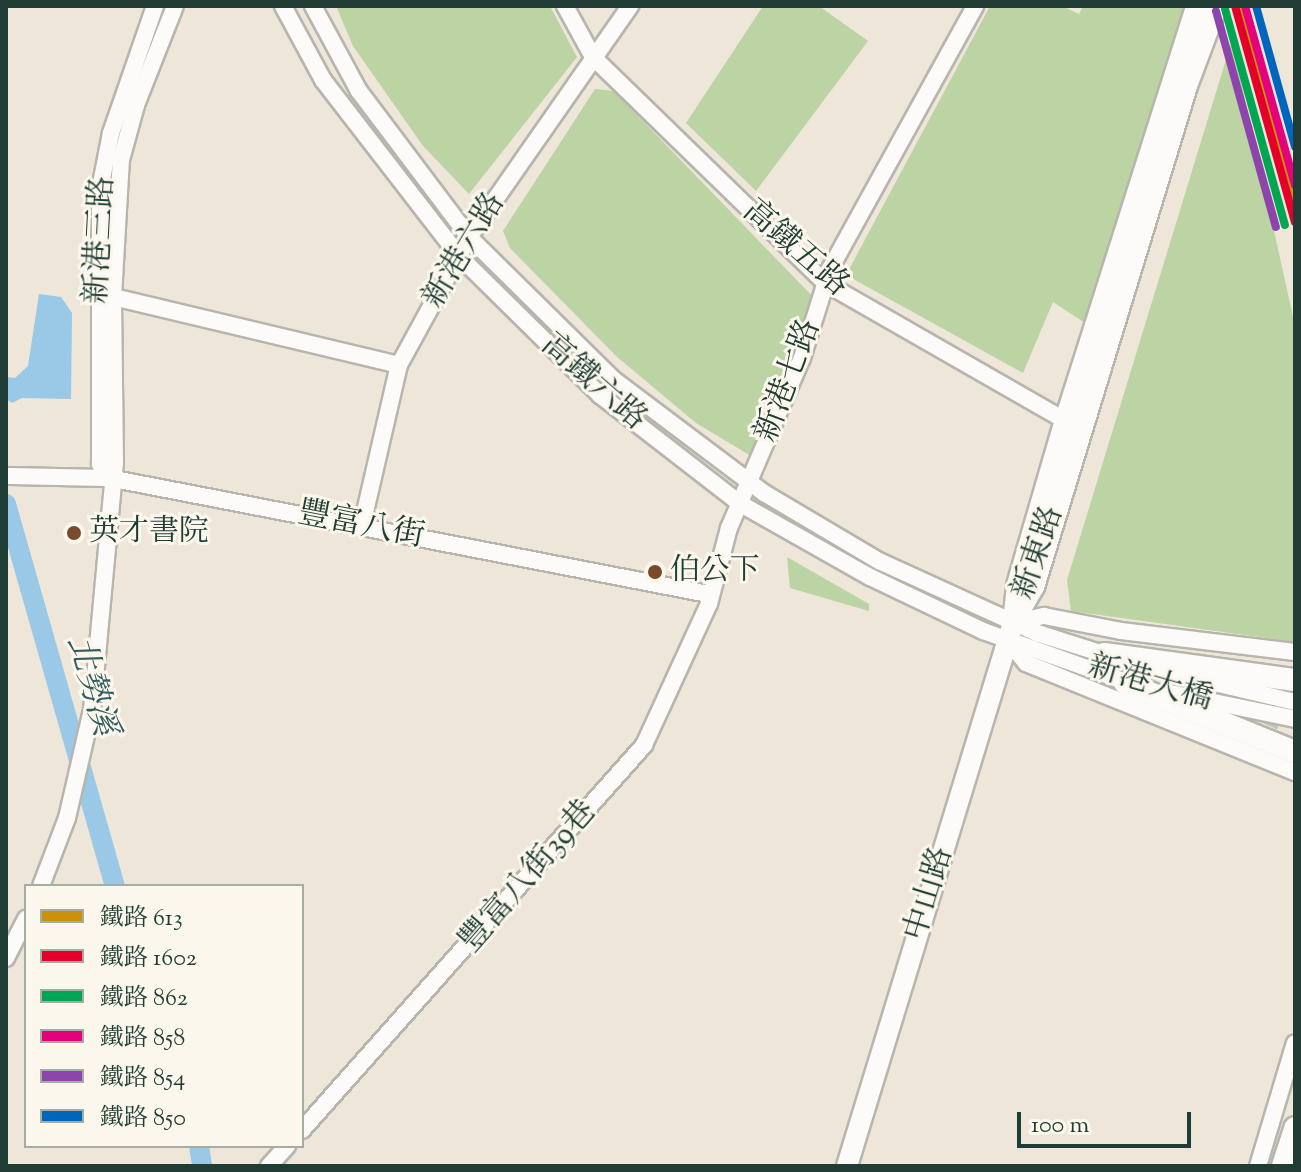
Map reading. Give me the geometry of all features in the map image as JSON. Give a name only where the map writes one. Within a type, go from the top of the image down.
[{"type":"highway","points":[[1104,654],[1294,675]]},
{"type":"highway","points":[[1125,683],[1295,752]]},
{"type":"highway","points":[[1283,1166],[1295,1128]]},
{"type":"main road","name":"新東路","points":[[1072,424],[1196,6]]},
{"type":"main road","name":"新東路","points":[[1011,632],[1017,585],[1217,6]]},
{"type":"main road","name":"中山路","points":[[847,1166],[1011,632]]},
{"type":"street","name":"新港三路","points":[[42,884],[67,818],[92,710],[109,478],[115,463],[100,189],[111,133],[155,6]]},
{"type":"street","name":"新港三路","points":[[104,295],[121,160],[175,6]]},
{"type":"street","name":"高鐵六路","points":[[283,6],[323,80],[459,256],[600,395],[739,503],[870,577],[1011,632]]},
{"type":"street","name":"高鐵六路","points":[[313,6],[359,91],[469,237],[614,380],[749,481],[879,561],[1011,632]]},
{"type":"street","name":"高鐵五路","points":[[565,6],[593,57],[825,283],[1072,424]]},
{"type":"street","name":"新港六路","points":[[362,525],[399,365],[469,237],[630,6]]},
{"type":"street","name":"新港七路","points":[[708,594],[739,503],[802,358],[825,283],[975,6]]},
{"type":"street","points":[[104,295],[399,365]]},
{"type":"street","name":"豐富八街","points":[[9,476],[109,478],[708,594]]},
{"type":"street","name":"豐富八街39巷","points":[[304,1128],[644,745],[709,604],[708,594]]},
{"type":"street","points":[[1295,652],[1121,631],[1044,616],[1011,632],[1026,663],[1258,752],[1295,772]]},
{"type":"street","name":"新港大橋","points":[[1011,632],[1104,654],[1185,679],[1295,702]]},
{"type":"street","name":"新港大橋","points":[[1011,632],[1125,683],[1295,719]]},
{"type":"street","points":[[6,958],[24,923]]},
{"type":"street","points":[[1258,1166],[1295,1043]]},
{"type":"street","points":[[269,1166],[285,1148]]},
{"type":"green space","points":[[336,6],[550,6],[577,57],[469,194],[423,146],[353,46]]},
{"type":"green space","points":[[763,6],[819,6],[868,41],[756,191],[686,123]]},
{"type":"green space","points":[[990,6],[1062,6],[1079,14],[1083,6],[1186,6],[1085,323],[1053,302],[1023,373],[846,275]]},
{"type":"green space","points":[[1232,40],[1295,326],[1295,642],[1071,611],[1067,580]]},
{"type":"green space","points":[[595,89],[614,91],[816,300],[751,456],[696,423],[616,356],[510,248],[503,231]]},
{"type":"green space","points":[[787,557],[869,604],[869,611],[790,588]]},
{"type":"water","points":[[39,294],[61,297],[72,313],[71,399],[22,398],[12,403],[6,399],[6,377],[15,378],[28,366]]},
{"type":"waterway","name":"北勢溪","points":[[6,504],[114,884]]},
{"type":"waterway","name":"北勢溪","points":[[199,1148],[202,1166]]},
{"type":"tunnel","points":[[1260,748],[1292,676]]},
{"type":"rail line","name":"1602","points":[[1235,6],[1295,222]]},
{"type":"rail line","name":"613","points":[[1242,6],[1295,196]]},
{"type":"rail line","name":"858","points":[[1245,6],[1295,185]]},
{"type":"rail line","name":"850","points":[[1256,6],[1295,147]]},
{"type":"rail line","name":"862","points":[[1225,9],[1285,225]]},
{"type":"rail line","name":"854","points":[[1216,11],[1276,227]]},
{"type":"place","name":"英才書院","points":[[74,533]]},
{"type":"place","name":"伯公下","points":[[655,572]]}]
